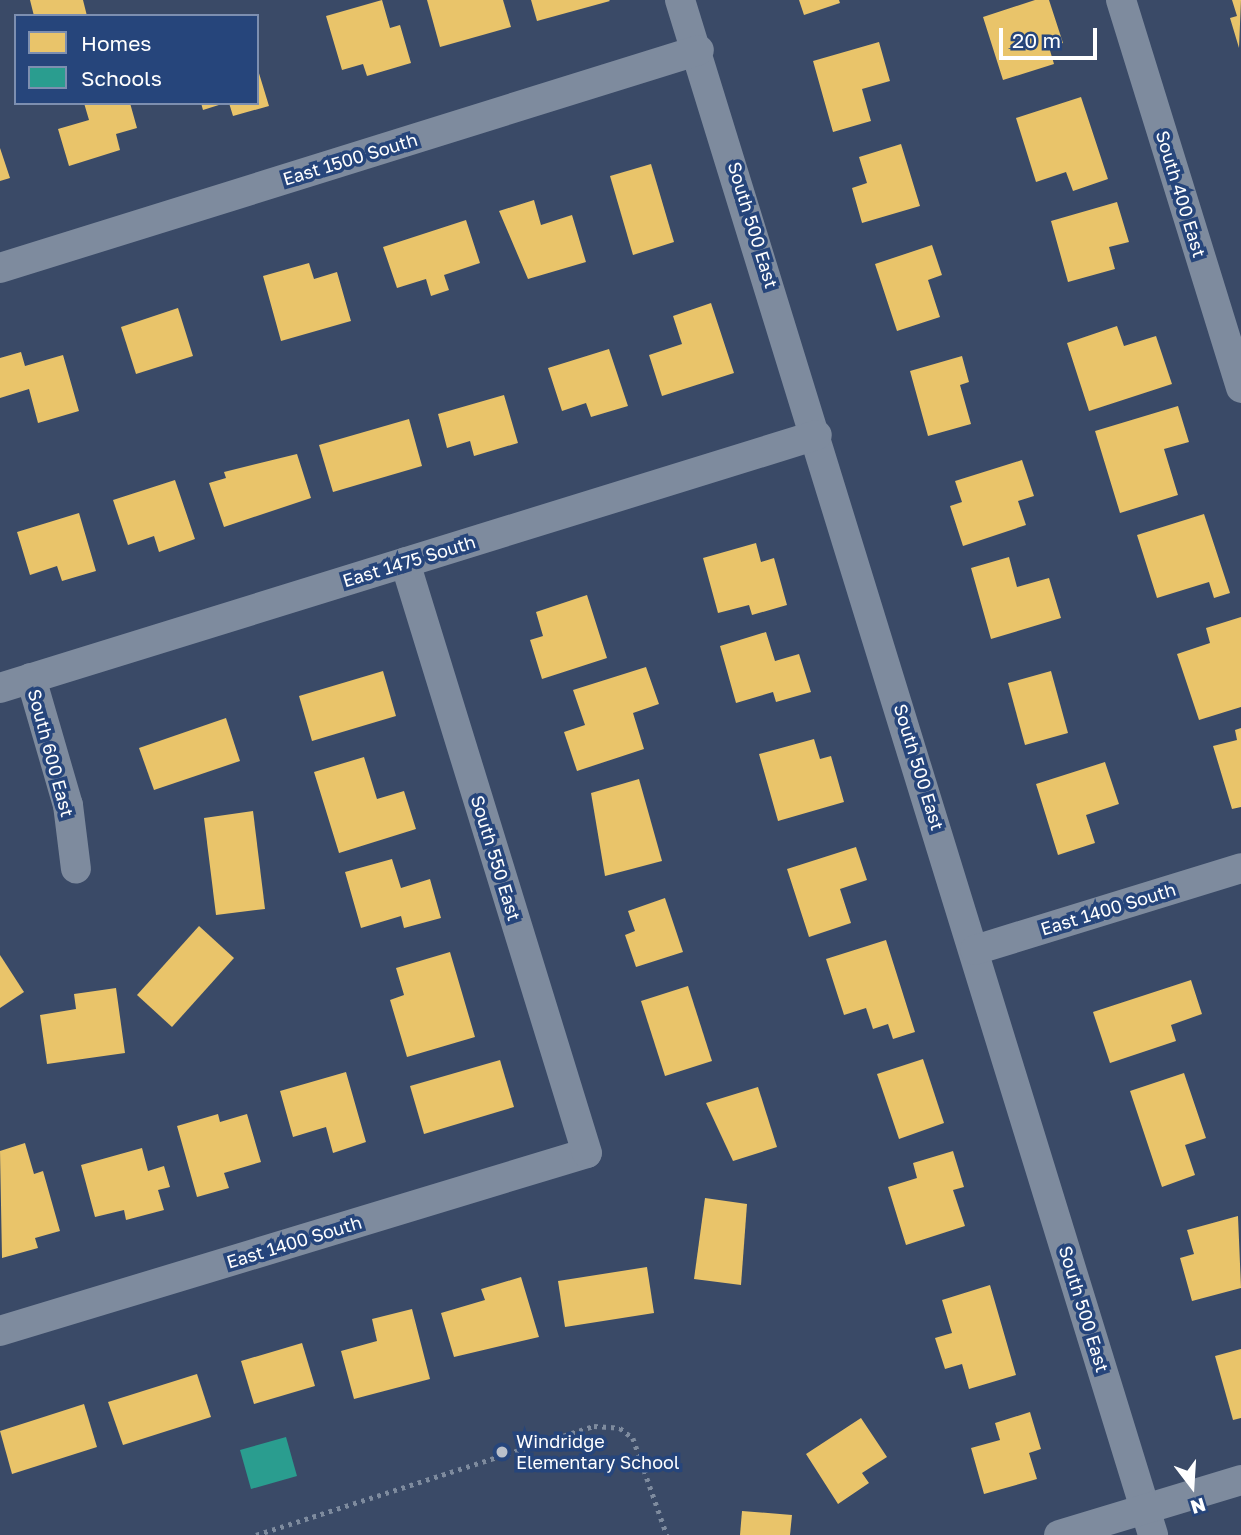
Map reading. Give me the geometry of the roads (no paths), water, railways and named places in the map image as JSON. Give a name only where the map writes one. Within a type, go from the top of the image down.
[{"type":"street","name":"South 500 East","points":[[680,0],[699,50],[1149,1522]]},
{"type":"street","name":"South 400 East","points":[[1121,0],[1241,388]]},
{"type":"street","name":"East 1500 South","points":[[0,268],[699,50]]},
{"type":"street","name":"East 1475 South","points":[[0,688],[817,435]]},
{"type":"street","name":"South 550 East","points":[[405,562],[587,1153]]},
{"type":"street","name":"South 600 East","points":[[31,678],[68,805],[76,869]]},
{"type":"street","name":"East 1400 South","points":[[975,950],[1241,868]]},
{"type":"street","name":"East 1400 South","points":[[0,1331],[587,1153]]},
{"type":"street","points":[[1059,1535],[1149,1522],[1241,1480]]},
{"type":"place","name":"Windridge Elementary School","points":[[502,1452]]}]
